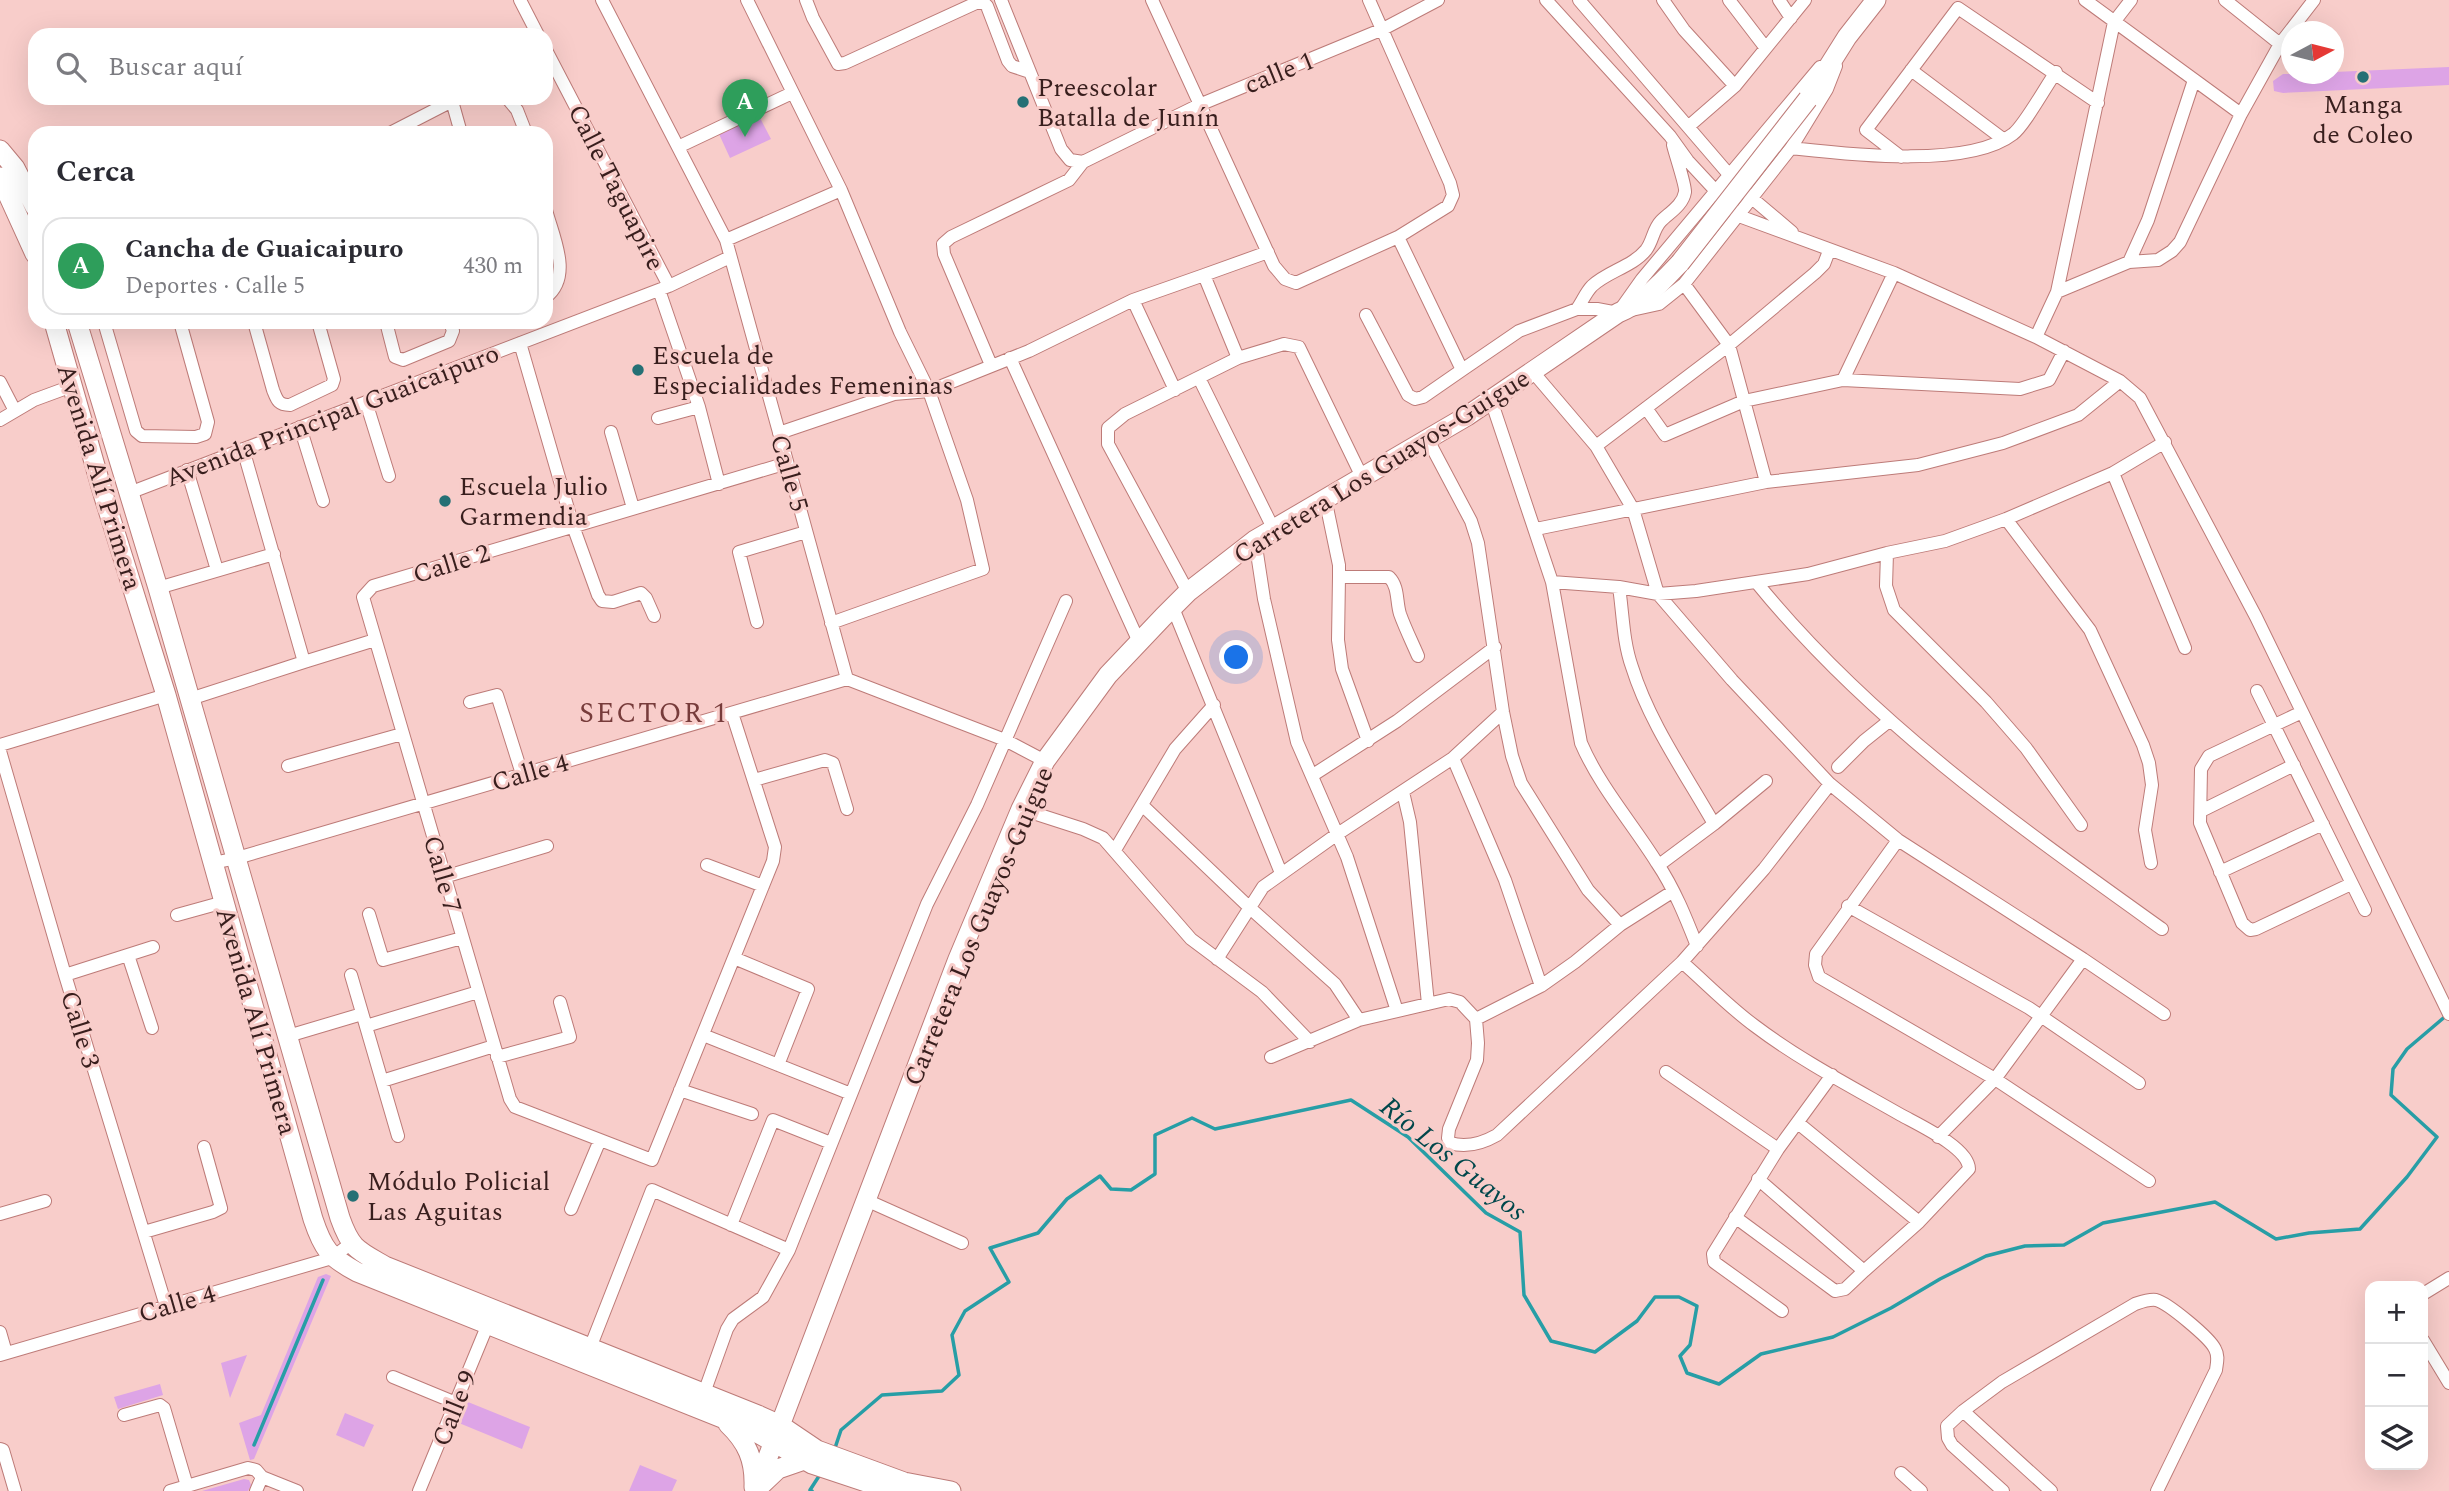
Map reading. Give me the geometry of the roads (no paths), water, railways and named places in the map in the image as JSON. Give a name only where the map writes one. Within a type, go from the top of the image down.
[{"type":"main road","name":"Carretera Los Guayos-Guigue","points":[[755,1491],[958,959],[1021,809],[1045,761],[1108,675],[1188,592],[1255,540],[1491,400],[1618,313],[1635,305],[1659,285],[1680,263],[1808,99],[1847,37],[1876,0]]},
{"type":"main road","points":[[0,150],[15,168],[28,193]]},
{"type":"main road","points":[[0,177],[6,205],[28,242]]},
{"type":"main road","name":"Avenida Alí Primera","points":[[56,329],[97,473],[166,695],[313,1219],[324,1247],[332,1258]]},
{"type":"main road","name":"Avenida Alí Primera","points":[[79,329],[158,588],[340,1218],[350,1244]]},
{"type":"main road","points":[[97,473],[121,467]]},
{"type":"main road","points":[[350,1244],[385,1266],[704,1393],[726,1411],[750,1453],[754,1466],[755,1491]]},
{"type":"main road","points":[[332,1258],[357,1272],[488,1324],[726,1411],[777,1435],[810,1455],[870,1477],[893,1491]]},
{"type":"main road","points":[[726,1411],[768,1404],[781,1398],[796,1383]]},
{"type":"main road","points":[[796,1383],[797,1413],[810,1455]]},
{"type":"main road","points":[[755,1491],[778,1469],[810,1455]]},
{"type":"main road","points":[[870,1477],[951,1491]]},
{"type":"street","points":[[520,0],[534,28]]},
{"type":"street","name":"Calle 5","points":[[602,0],[726,240],[847,679]]},
{"type":"street","points":[[747,0],[841,190],[900,332],[929,391],[967,500],[983,569],[831,623]]},
{"type":"street","points":[[806,0],[838,64],[975,3],[984,3],[1008,61],[1012,66],[1030,72]]},
{"type":"street","points":[[1001,0],[1061,149],[1070,160],[1083,162]]},
{"type":"street","points":[[1152,0],[1274,266],[1285,279],[1296,283],[1398,237],[1448,206],[1452,195],[1450,183],[1370,0]]},
{"type":"street","name":"calle 1","points":[[990,365],[944,254],[943,244],[951,237],[1069,180],[1083,162],[1199,105],[1384,29],[1438,0]]},
{"type":"street","points":[[1546,0],[1739,216],[1894,273],[2036,337],[2120,381],[2140,398],[2256,617],[2449,1014]]},
{"type":"street","points":[[1579,0],[1751,198],[1807,243]]},
{"type":"street","points":[[1663,0],[1684,30],[1735,86]]},
{"type":"street","points":[[1729,0],[1765,47]]},
{"type":"street","points":[[1779,0],[1791,18]]},
{"type":"street","points":[[1689,126],[1735,86],[1805,0]]},
{"type":"street","points":[[2085,0],[2241,114]]},
{"type":"street","points":[[2036,337],[2057,292],[2114,22],[2131,0]]},
{"type":"street","points":[[2225,0],[2280,44]]},
{"type":"street","points":[[2057,292],[2129,262],[2158,260],[2180,242],[2241,114],[2280,44],[2314,0]]},
{"type":"street","points":[[1901,157],[1866,130],[1958,8],[2098,103]]},
{"type":"street","points":[[1366,315],[1408,395],[1415,399],[1423,397],[1519,331],[1577,309],[1618,313],[1660,304],[1684,284],[1791,148],[1828,89],[1847,37]]},
{"type":"street","points":[[1618,313],[1642,279],[1729,174],[1847,37]]},
{"type":"street","name":"Calle Taguapire","points":[[553,64],[664,288],[719,484]]},
{"type":"street","points":[[1911,70],[2003,139]]},
{"type":"street","points":[[1791,148],[1849,155],[1901,157],[1951,154],[1993,145],[2015,133],[2056,72]]},
{"type":"street","points":[[2129,262],[2148,220],[2194,80]]},
{"type":"street","points":[[678,147],[792,93]]},
{"type":"street","points":[[404,126],[445,105]]},
{"type":"street","points":[[456,105],[460,126]]},
{"type":"street","points":[[513,105],[523,126]]},
{"type":"street","points":[[1577,309],[1592,287],[1606,276],[1634,262],[1648,248],[1657,225],[1672,213],[1685,193],[1670,136]]},
{"type":"street","points":[[726,240],[841,190]]},
{"type":"street","points":[[553,236],[561,265],[561,276],[553,290]]},
{"type":"street","points":[[1398,237],[1462,370]]},
{"type":"street","points":[[1596,446],[1729,345],[1815,273],[1824,264],[1829,251]]},
{"type":"street","points":[[779,433],[894,394],[929,391],[1010,358],[1133,300],[1268,252]]},
{"type":"street","name":"Avenida Principal Guaicaipuro","points":[[129,493],[664,288],[730,257]]},
{"type":"street","points":[[1843,380],[1894,273]]},
{"type":"street","points":[[1204,275],[1238,358]]},
{"type":"street","points":[[1684,284],[1729,345],[1766,482]]},
{"type":"street","points":[[1133,300],[1175,390]]},
{"type":"street","points":[[106,329],[136,431],[142,436],[196,438],[205,434],[208,422],[182,329]]},
{"type":"street","points":[[256,329],[273,390],[282,405],[290,405],[332,385],[334,379],[320,329]]},
{"type":"street","points":[[388,329],[395,357],[403,360],[449,341],[452,329]]},
{"type":"street","points":[[520,343],[573,526],[602,601],[613,602],[641,593],[654,616]]},
{"type":"street","points":[[1188,592],[1108,444],[1108,428],[1125,415],[1238,358],[1284,344],[1299,347],[1362,475]]},
{"type":"street","points":[[1646,408],[1665,435],[1744,401],[1843,380],[2020,389],[2049,380],[2064,351]]},
{"type":"street","points":[[1010,358],[1139,642]]},
{"type":"street","points":[[1533,372],[1596,446],[1633,509],[1658,594],[1732,680],[1830,785],[1898,840],[2083,958],[2164,1014]]},
{"type":"street","points":[[1199,378],[1273,528]]},
{"type":"street","points":[[1536,529],[1766,482],[1918,465],[2003,443],[2078,415],[2120,381]]},
{"type":"street","points":[[0,382],[15,411]]},
{"type":"street","points":[[0,420],[34,400],[72,386]]},
{"type":"street","points":[[1491,400],[1552,582],[1581,743],[1591,766],[1658,864],[1688,922],[1697,946]]},
{"type":"street","points":[[366,402],[389,476]]},
{"type":"street","points":[[658,418],[699,407]]},
{"type":"street","points":[[300,427],[323,500]]},
{"type":"street","points":[[611,432],[633,508]]},
{"type":"street","points":[[1427,438],[1471,520],[1478,543],[1503,712],[1521,783],[1588,890],[1620,925]]},
{"type":"street","points":[[1552,582],[1619,587],[1658,594],[1757,583],[1808,574],[1945,541],[2006,519],[2113,473],[2165,442]]},
{"type":"street","points":[[243,449],[304,662]]},
{"type":"street","name":"Calle 2","points":[[375,640],[363,597],[373,586],[787,463]]},
{"type":"street","points":[[187,470],[218,570]]},
{"type":"street","points":[[2113,473],[2185,648]]},
{"type":"street","points":[[1325,498],[1339,565],[1338,640],[1342,668],[1368,741]]},
{"type":"street","points":[[2006,519],[2090,630],[2143,744],[2152,785],[2145,830],[2151,863]]},
{"type":"street","points":[[757,622],[739,552],[806,532]]},
{"type":"street","points":[[1255,540],[1264,600],[1297,742],[1347,857],[1397,1011]]},
{"type":"street","points":[[1887,553],[1886,586],[1894,610],[1986,702],[2026,748],[2081,825]]},
{"type":"street","points":[[158,588],[274,554]]},
{"type":"street","points":[[1339,577],[1392,579],[1400,613],[1418,656]]},
{"type":"street","points":[[1757,583],[1784,617],[1889,721],[2041,842],[2162,929]]},
{"type":"street","points":[[1619,587],[1631,666],[1654,718],[1714,824]]},
{"type":"street","points":[[704,1393],[727,1329],[733,1319],[763,1297],[789,1250],[927,904],[977,805],[1066,601]]},
{"type":"street","points":[[1173,608],[1282,873]]},
{"type":"street","points":[[190,699],[375,640]]},
{"type":"street","name":"Calle 7","points":[[375,640],[510,1099],[515,1107],[600,1140]]},
{"type":"street","points":[[1313,775],[1397,721],[1495,647]]},
{"type":"street","points":[[847,679],[1005,740],[1045,761]]},
{"type":"street","name":"Calle 4","points":[[213,863],[847,679]]},
{"type":"street","points":[[2257,691],[2365,910]]},
{"type":"street","points":[[0,746],[166,695]]},
{"type":"street","points":[[470,702],[497,695],[522,774]]},
{"type":"street","points":[[1115,850],[1175,749],[1213,705]]},
{"type":"street","points":[[1217,959],[1264,887],[1336,835],[1453,758],[1503,712]]},
{"type":"street","points":[[2302,712],[2209,756],[2203,762],[2200,769],[2202,828],[2242,923],[2250,930],[2351,884]]},
{"type":"street","points":[[572,1209],[600,1140],[652,1160],[773,861],[775,848],[732,713]]},
{"type":"street","points":[[1839,767],[1864,741],[1889,721]]},
{"type":"street","points":[[288,766],[402,734]]},
{"type":"street","name":"Calle 3","points":[[0,751],[166,1307]]},
{"type":"street","points":[[1453,758],[1505,880],[1541,986]]},
{"type":"street","points":[[754,780],[825,760],[833,763],[847,809]]},
{"type":"street","points":[[2201,811],[2294,765]]},
{"type":"street","points":[[1658,864],[1714,824],[1766,781]]},
{"type":"street","points":[[1271,1057],[1359,1020],[1449,999],[1460,1002],[1476,1019],[1477,1059],[1448,1138],[1450,1143],[1458,1145],[1478,1143],[1497,1135],[1682,962],[1764,869],[1830,785]]},
{"type":"street","points":[[1404,792],[1410,822],[1428,1004]]},
{"type":"street","points":[[1142,805],[1335,984],[1359,1020]]},
{"type":"street","points":[[1021,809],[1103,838],[1191,939],[1262,992],[1310,1041]]},
{"type":"street","points":[[2220,872],[2323,824]]},
{"type":"street","points":[[1898,840],[1815,954],[1819,977],[1995,1079],[2149,1181]]},
{"type":"street","points":[[444,877],[547,846]]},
{"type":"street","points":[[707,865],[763,886]]},
{"type":"street","points":[[1476,1019],[1541,986],[1620,925],[1672,892]]},
{"type":"street","points":[[177,915],[224,902]]},
{"type":"street","points":[[1848,906],[2041,1016],[2139,1083]]},
{"type":"street","points":[[369,914],[383,960],[462,938]]},
{"type":"street","points":[[65,975],[153,947]]},
{"type":"street","points":[[128,955],[152,1028]]},
{"type":"street","points":[[734,958],[808,989],[778,1065]]},
{"type":"street","points":[[1938,1137],[1995,1079],[2083,958]]},
{"type":"street","points":[[1682,962],[1755,1026],[1938,1137],[1965,1156],[1969,1162],[1969,1169],[1919,1222],[1845,1289],[1835,1291],[1735,1217]]},
{"type":"street","points":[[351,975],[398,1136]]},
{"type":"street","points":[[288,1036],[478,992]]},
{"type":"street","points":[[382,1081],[496,1052],[570,1037],[560,1002]]},
{"type":"street","points":[[703,1035],[851,1094]]},
{"type":"street","points":[[1666,1072],[1778,1149]]},
{"type":"street","points":[[1782,1311],[1714,1262],[1714,1248],[1778,1149],[1832,1075]]},
{"type":"street","points":[[680,1090],[752,1114]]},
{"type":"street","points":[[731,1224],[773,1120],[831,1143]]},
{"type":"street","points":[[1798,1123],[1919,1222]]},
{"type":"street","points":[[144,1232],[221,1208],[204,1147]]},
{"type":"street","points":[[1758,1179],[1864,1271]]},
{"type":"street","points":[[590,1348],[652,1190],[789,1250]]},
{"type":"street","points":[[866,1200],[962,1243]]},
{"type":"street","points":[[0,1214],[45,1201]]},
{"type":"street","name":"Calle 4","points":[[3,1354],[332,1258],[350,1244]]},
{"type":"street","points":[[2428,1291],[2449,1278]]},
{"type":"street","points":[[2003,1491],[1952,1445],[1947,1426],[2001,1382],[2135,1304],[2155,1300],[2165,1304],[2212,1343],[2218,1361],[2157,1491]]},
{"type":"street","name":"Calle 9","points":[[419,1491],[450,1430],[456,1402],[488,1324]]},
{"type":"street","points":[[0,1332],[3,1354]]},
{"type":"street","points":[[2425,1344],[2449,1383]]},
{"type":"street","points":[[393,1377],[456,1402]]},
{"type":"street","points":[[124,1415],[160,1405],[163,1408],[187,1486]]},
{"type":"street","points":[[1963,1411],[2051,1491]]},
{"type":"street","points":[[0,1448],[3,1450],[15,1491]]},
{"type":"street","points":[[170,1491],[248,1468],[256,1470],[262,1477],[297,1491]]},
{"type":"street","points":[[1901,1473],[1920,1491]]},
{"type":"street","points":[[256,1491],[262,1477]]},
{"type":"waterway","name":"Río Los Guayos","points":[[835,1448],[841,1430],[882,1395],[942,1391],[959,1375],[952,1335],[965,1311],[1009,1282],[990,1248],[1038,1233],[1067,1199],[1100,1176],[1111,1189],[1131,1190],[1155,1174],[1155,1135],[1192,1118],[1215,1129],[1351,1100],[1408,1137],[1486,1213],[1520,1232],[1524,1295],[1551,1341],[1595,1352],[1637,1321],[1655,1297],[1679,1297],[1697,1306],[1690,1345],[1680,1356],[1687,1373],[1719,1384],[1761,1354],[1833,1337],[1986,1256],[2025,1246],[2064,1245],[2103,1223],[2215,1202],[2276,1239],[2360,1229],[2407,1177],[2437,1137],[2391,1095],[2393,1069],[2407,1049],[2447,1015]]},
{"type":"waterway","points":[[254,1445],[323,1280]]},
{"type":"waterway","name":"Río Los Guayos","points":[[812,1491],[810,1490],[821,1473]]},
{"type":"place","name":"Manga de Coleo","points":[[2363,77]]},
{"type":"place","name":"Preescolar Batalla de Junín","points":[[1023,102]]},
{"type":"place","name":"Cancha de Guaicaipuro","points":[[745,137]]},
{"type":"place","name":"Escuela de Especialidades Femeninas","points":[[638,370]]},
{"type":"place","name":"Escuela Julio Garmendia","points":[[445,501]]},
{"type":"place","name":"Módulo Policial Las Aguitas","points":[[353,1196]]},
{"type":"district","name":"SECTOR 1","points":[[654,712]]}]
